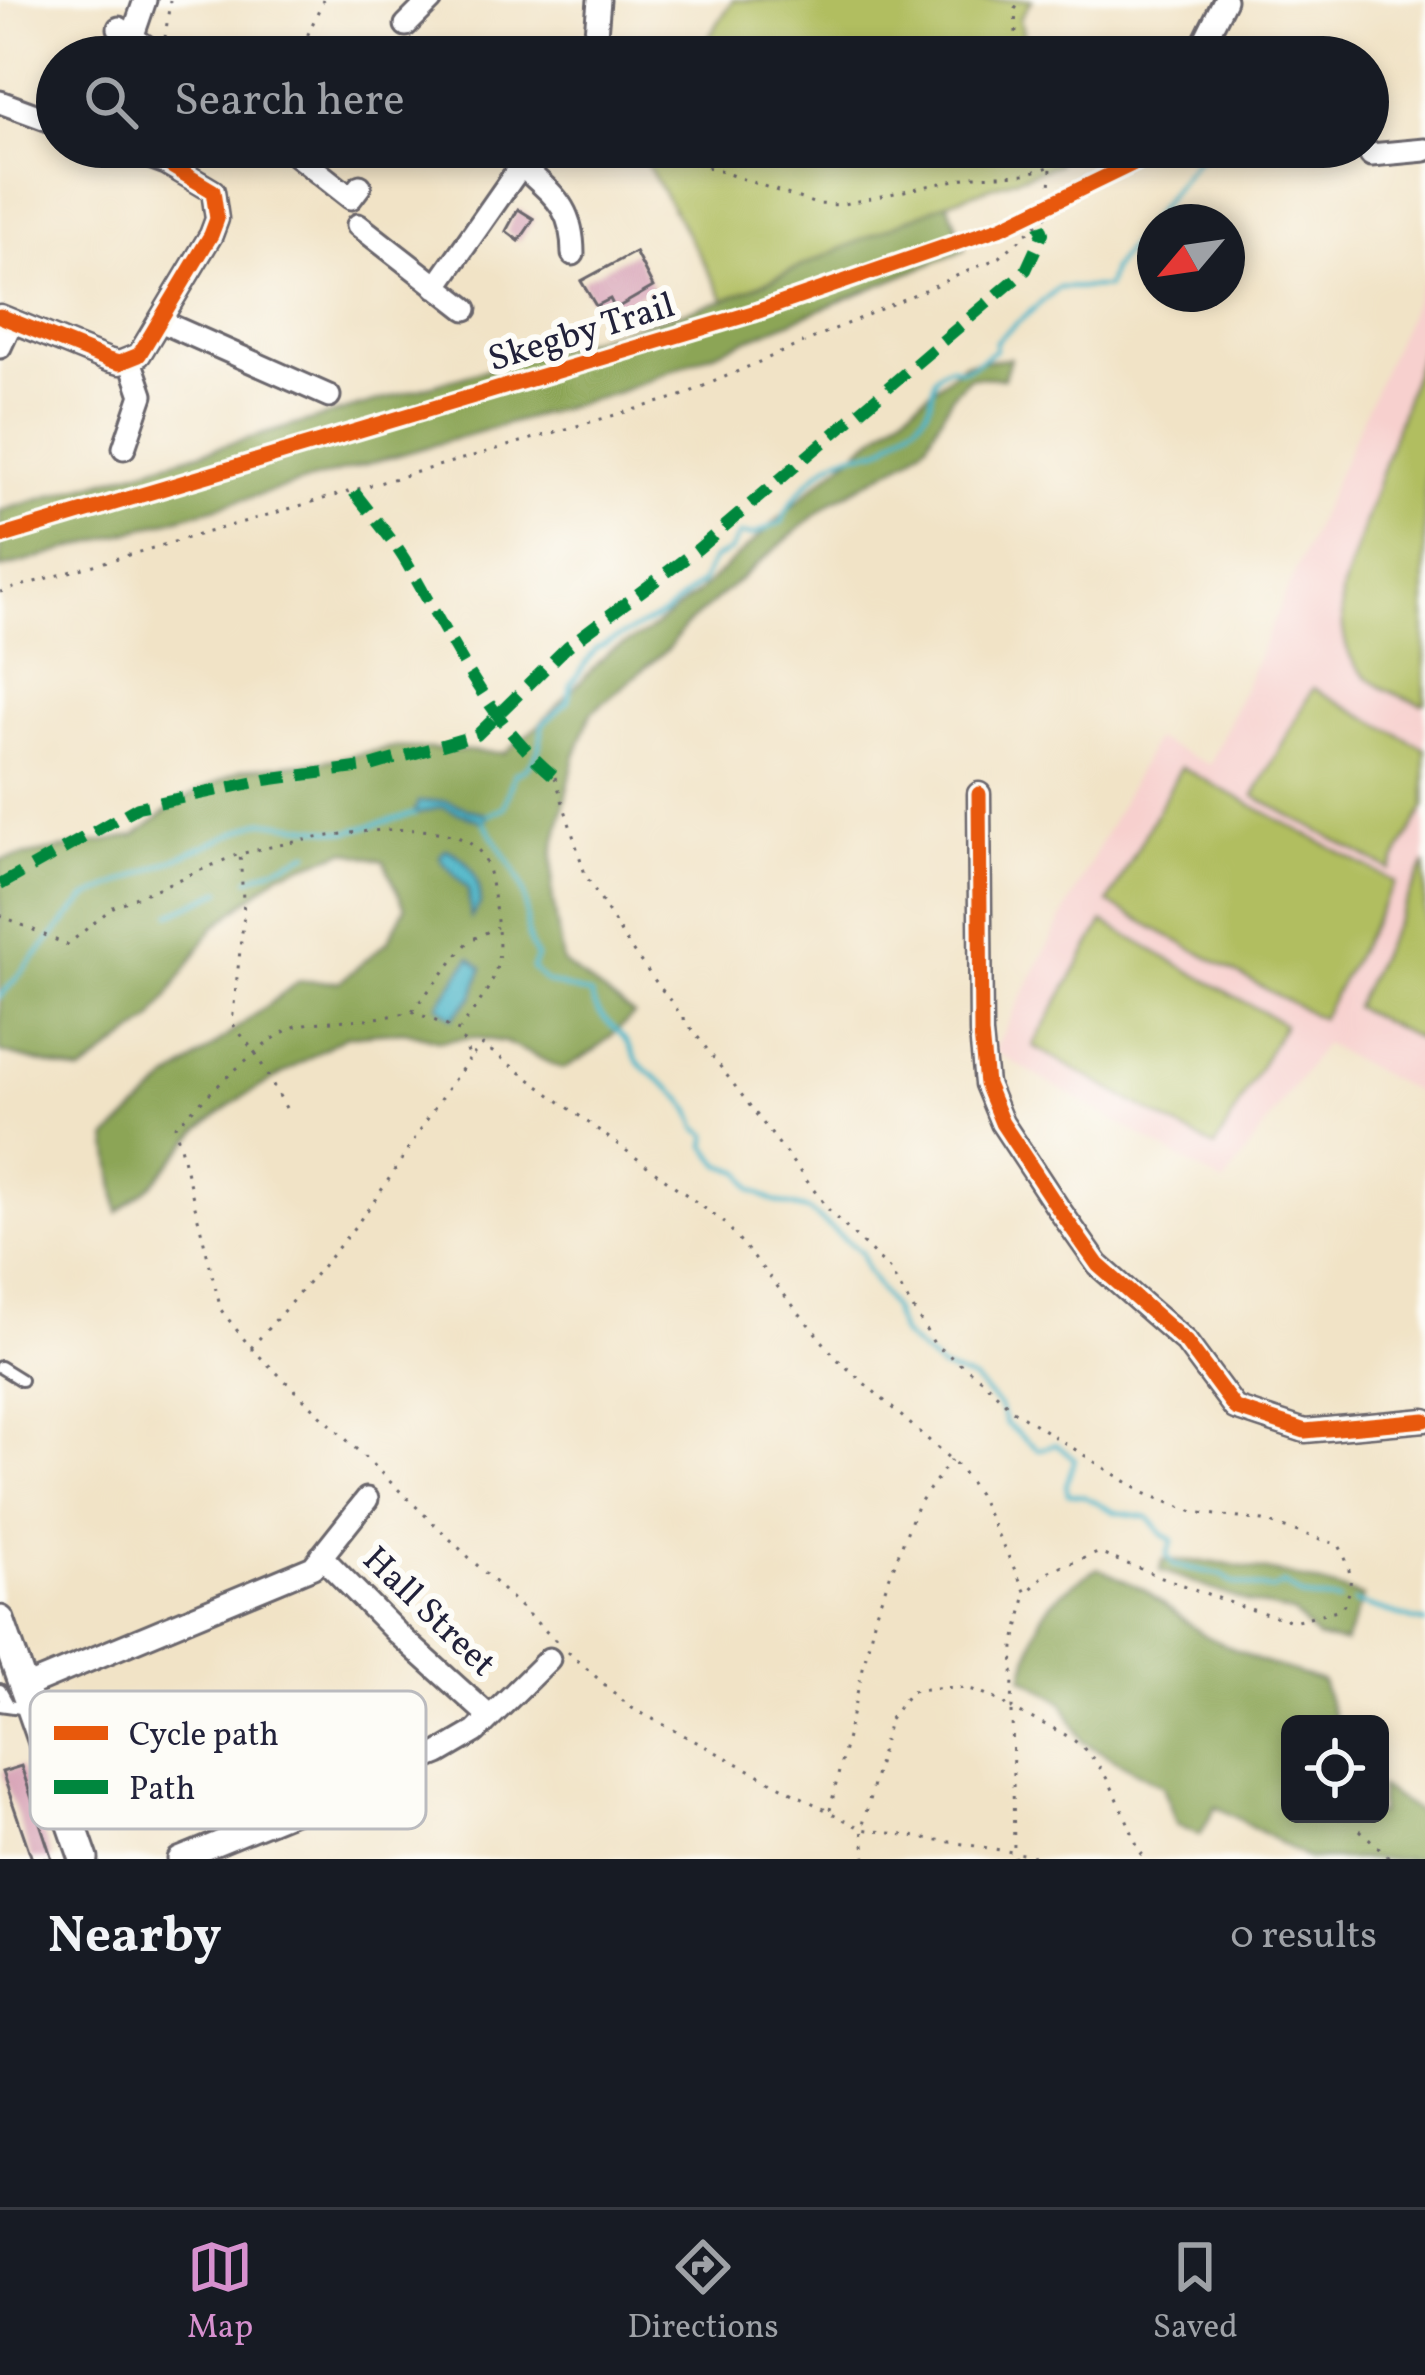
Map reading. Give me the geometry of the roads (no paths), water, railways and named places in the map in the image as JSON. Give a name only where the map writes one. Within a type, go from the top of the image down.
[{"type":"main road","points":[[0,1620],[13,1700],[30,1738]]},
{"type":"main road","points":[[71,1829],[84,1859]]},
{"type":"street","points":[[134,36],[126,33],[145,0]]},
{"type":"street","points":[[596,36],[599,0]]},
{"type":"street","points":[[1207,36],[1225,0]]},
{"type":"street","points":[[0,101],[36,115]]},
{"type":"street","points":[[1389,153],[1425,150]]},
{"type":"street","points":[[0,347],[6,318],[108,360],[139,355],[217,219],[213,191],[174,168]]},
{"type":"street","points":[[313,168],[351,198],[360,186]]},
{"type":"street","points":[[436,287],[520,168]]},
{"type":"street","points":[[537,168],[564,206],[579,244]]},
{"type":"street","points":[[358,225],[466,309]]},
{"type":"street","points":[[160,321],[329,396]]},
{"type":"street","points":[[124,448],[142,395],[130,360]]},
{"type":"street","points":[[979,794],[981,1034],[986,1084],[1003,1123],[1058,1208],[1099,1264],[1186,1342],[1234,1408],[1305,1431],[1425,1420]]},
{"type":"street","points":[[33,1691],[313,1567],[367,1499]]},
{"type":"street","name":"Hall Street","points":[[322,1556],[397,1633],[490,1717]]},
{"type":"street","points":[[426,1760],[475,1732],[550,1659]]},
{"type":"street","points":[[178,1859],[253,1829]]},
{"type":"lane","points":[[0,1367],[21,1380]]},
{"type":"water","points":[[445,801],[488,815],[484,822],[442,807],[414,814],[418,802]]},
{"type":"water","points":[[446,849],[462,858],[478,886],[480,904],[471,917],[468,889],[440,856]]},
{"type":"water","points":[[470,958],[482,968],[473,996],[452,1018],[438,1005]]},
{"type":"waterway","points":[[488,815],[504,807],[514,774],[536,755],[542,725],[568,701],[571,684],[596,649],[664,614],[702,582],[713,559],[730,551],[739,535],[753,535],[782,522],[799,493],[828,465],[886,446],[927,409],[940,372],[966,368],[995,350],[996,341],[1058,288],[1107,287],[1112,269],[1190,168]]},
{"type":"waterway","points":[[0,997],[86,898],[262,821],[347,832],[414,814]]},
{"type":"waterway","points":[[484,822],[523,891],[529,942],[537,957],[532,968],[546,982],[591,995],[596,1009],[626,1040],[638,1062],[689,1107],[697,1128],[708,1135],[706,1146],[721,1165],[742,1172],[752,1190],[773,1201],[808,1210],[861,1252],[901,1334],[940,1368],[974,1380],[999,1406],[1006,1424],[1039,1450],[1055,1444],[1075,1459],[1066,1485],[1068,1494],[1115,1512],[1148,1517],[1173,1540],[1167,1555],[1174,1565],[1222,1575],[1233,1583],[1273,1590],[1283,1584],[1303,1597],[1339,1601]]},
{"type":"waterway","points":[[249,879],[309,853]]},
{"type":"waterway","points":[[171,914],[221,891]]},
{"type":"waterway","points":[[1354,1602],[1425,1623]]}]
